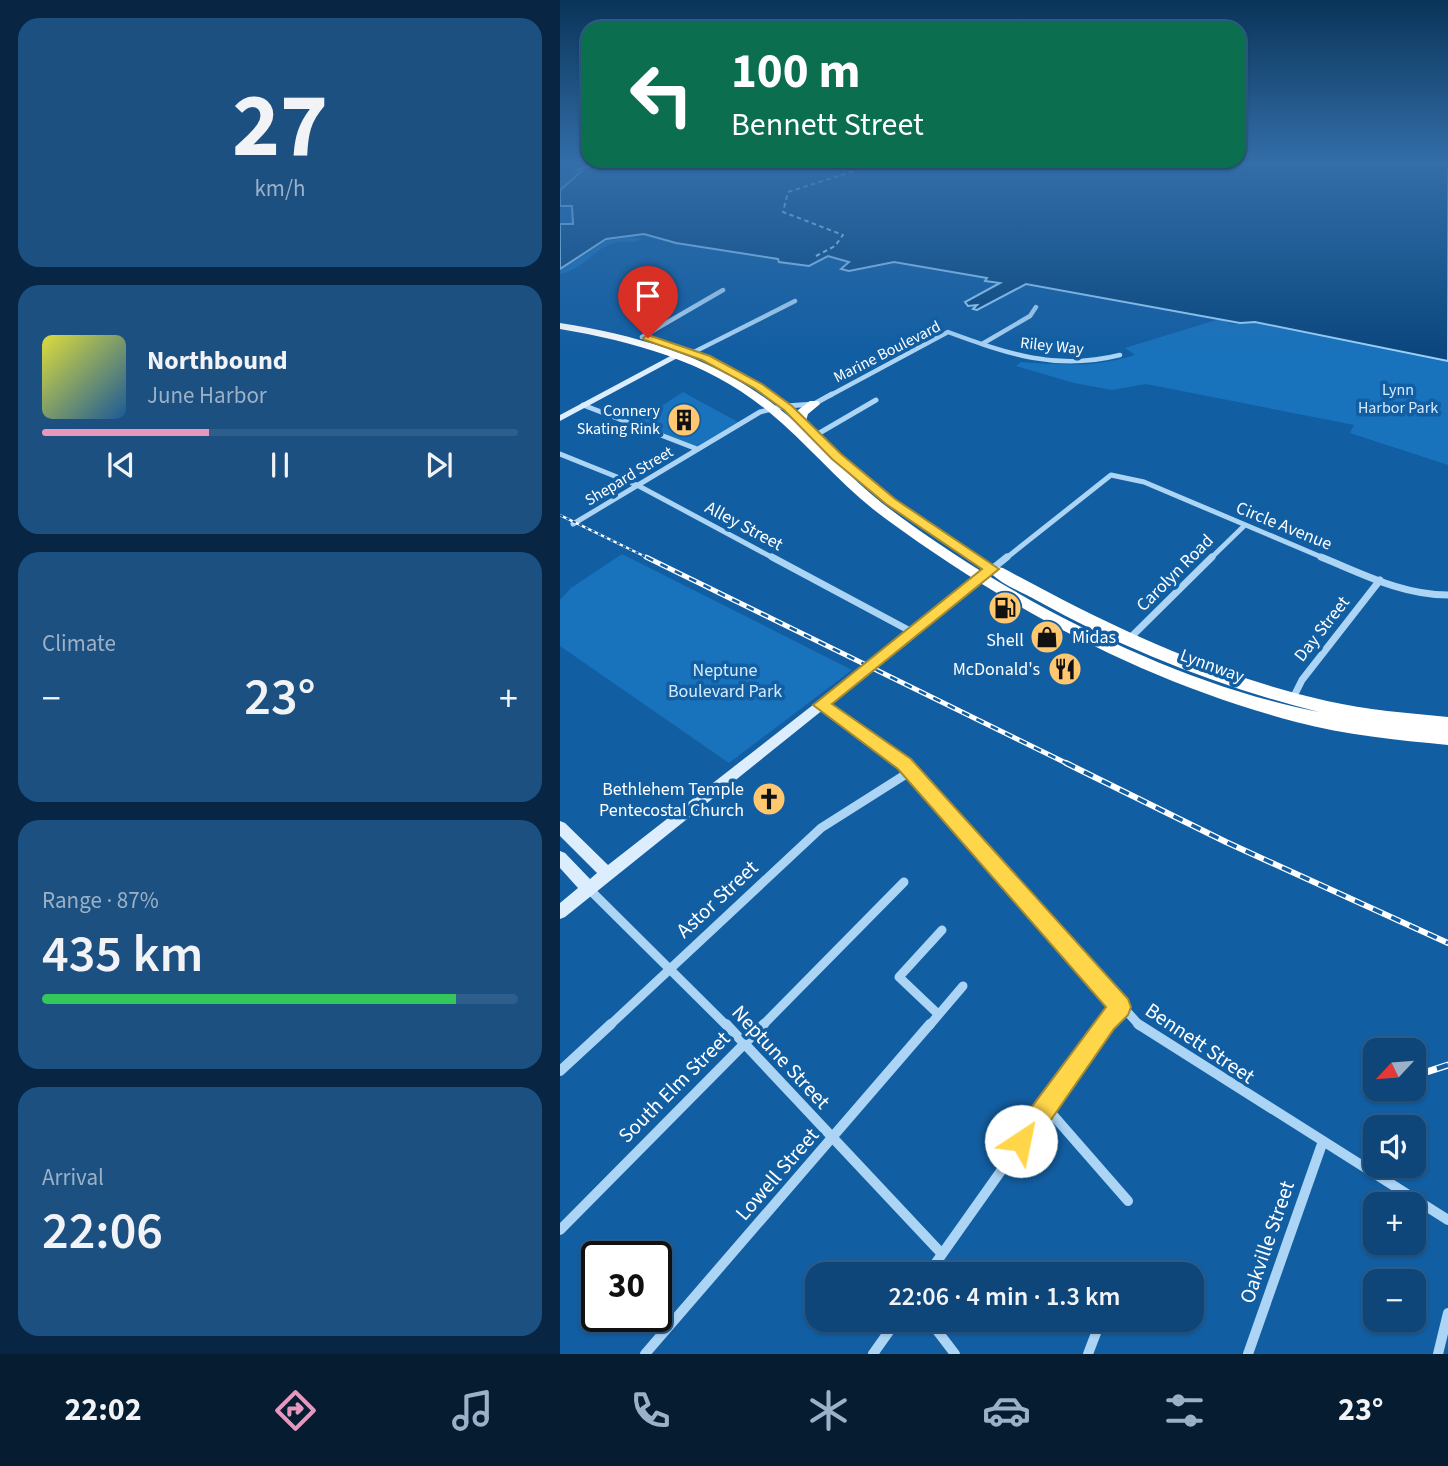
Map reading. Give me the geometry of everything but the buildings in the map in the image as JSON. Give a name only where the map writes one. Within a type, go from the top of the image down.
[{"type":"highway","name":"Lynnway","points":[[560,321],[642,337],[742,376],[779,407],[864,495],[1126,641],[1208,674],[1292,700],[1378,717],[1448,724]]},
{"type":"highway","name":"Lynnway","points":[[560,327],[686,353]]},
{"type":"highway","points":[[801,421],[802,413],[818,402]]},
{"type":"highway","name":"Lynnway","points":[[779,407],[801,421],[891,502],[1113,649],[1210,688],[1337,724],[1448,738]]},
{"type":"main road","points":[[560,418],[686,353]]},
{"type":"main road","points":[[560,912],[993,568]]},
{"type":"main road","points":[[560,858],[589,889]]},
{"type":"street","points":[[642,337],[723,290]]},
{"type":"street","points":[[686,353],[795,301]]},
{"type":"street","points":[[982,344],[1030,316],[1036,307]]},
{"type":"street","name":"Marine Boulevard","points":[[779,407],[802,407],[818,402],[948,332],[982,344]]},
{"type":"street","name":"Riley Way","points":[[982,344],[1031,360],[1085,363],[1120,355]]},
{"type":"street","points":[[816,435],[876,400]]},
{"type":"street","points":[[583,405],[697,449]]},
{"type":"street","name":"Shepard Street","points":[[573,524],[760,412],[779,407]]},
{"type":"street","name":"Alley Street","points":[[560,454],[637,485],[912,632]]},
{"type":"street","name":"Circle Avenue","points":[[993,568],[1111,475],[1144,482],[1244,526],[1416,594],[1448,595]]},
{"type":"street","name":"Carolyn Road","points":[[1126,641],[1244,526]]},
{"type":"street","name":"Day Street","points":[[1292,700],[1302,680],[1380,580]]},
{"type":"street","name":"Bennett Street","points":[[821,705],[891,753],[911,771],[1121,1007],[1152,1035],[1322,1144],[1448,1220]]},
{"type":"street","name":"Astor Street","points":[[560,1071],[821,828],[911,771]]},
{"type":"street","points":[[560,827],[608,874]]},
{"type":"street","name":"South Elm Street","points":[[560,1230],[904,882]]},
{"type":"street","name":"Neptune Street","points":[[589,889],[669,971],[745,1043],[942,1254]]},
{"type":"street","points":[[938,1014],[899,977],[942,930]]},
{"type":"street","name":"Lowell Street","points":[[646,1354],[963,986]]},
{"type":"street","points":[[936,1262],[1045,1106],[1107,1021],[1121,1007]]},
{"type":"street","points":[[1045,1106],[1128,1201]]},
{"type":"street","name":"Oakville Street","points":[[1248,1354],[1322,1144]]},
{"type":"street","points":[[1438,1354],[1448,1313]]},
{"type":"street","points":[[873,1354],[889,1332]]},
{"type":"street","points":[[938,1332],[955,1354]]},
{"type":"street","points":[[1088,1354],[1096,1332]]},
{"type":"green space","points":[[633,237],[642,239],[607,246],[575,268],[560,274],[560,271],[606,241]]},
{"type":"green space","name":"Lynn Harbor Park","points":[[1219,319],[1232,324],[1255,322],[1448,361],[1448,465],[1350,433],[1354,425],[1146,384],[1112,390],[1074,383],[1016,366],[1021,362],[1078,365],[1120,359],[1135,355],[1125,348]]},
{"type":"green space","points":[[683,392],[738,422],[695,448],[637,422]]},
{"type":"green space","name":"Neptune Boulevard Park","points":[[622,554],[852,670],[729,763],[560,646],[560,600],[571,588]]},
{"type":"shaded area","points":[[560,227],[1448,227],[1448,361],[1255,322],[1240,323],[1026,284],[977,310],[973,309],[977,305],[968,306],[965,302],[1000,283],[985,281],[987,278],[894,262],[849,271],[841,269],[849,262],[828,256],[809,266],[779,262],[778,259],[676,243],[644,234],[606,239],[560,269]]},
{"type":"ferry route","points":[[816,256],[835,246],[843,235],[823,227]]},
{"type":"railway","points":[[560,515],[650,559]]},
{"type":"railway","points":[[646,557],[1070,765]]},
{"type":"railway","points":[[1066,763],[1226,842],[1448,943]]},
{"type":"railway","points":[[1426,1072],[1448,1065]]},
{"type":"place","name":"Connery Skating Rink","points":[[684,420]]},
{"type":"place","name":"Shell","points":[[1005,608]]},
{"type":"place","name":"Midas","points":[[1047,637]]},
{"type":"place","name":"McDonald's","points":[[1065,669]]},
{"type":"place","name":"Bethlehem Temple Pentecostal Church","points":[[769,799]]},
{"type":"route","points":[[648,338],[706,358],[758,386],[788,408],[864,481],[912,517],[992,569],[821,705],[905,764],[1121,1007],[1107,1021],[1021,1141]]}]
